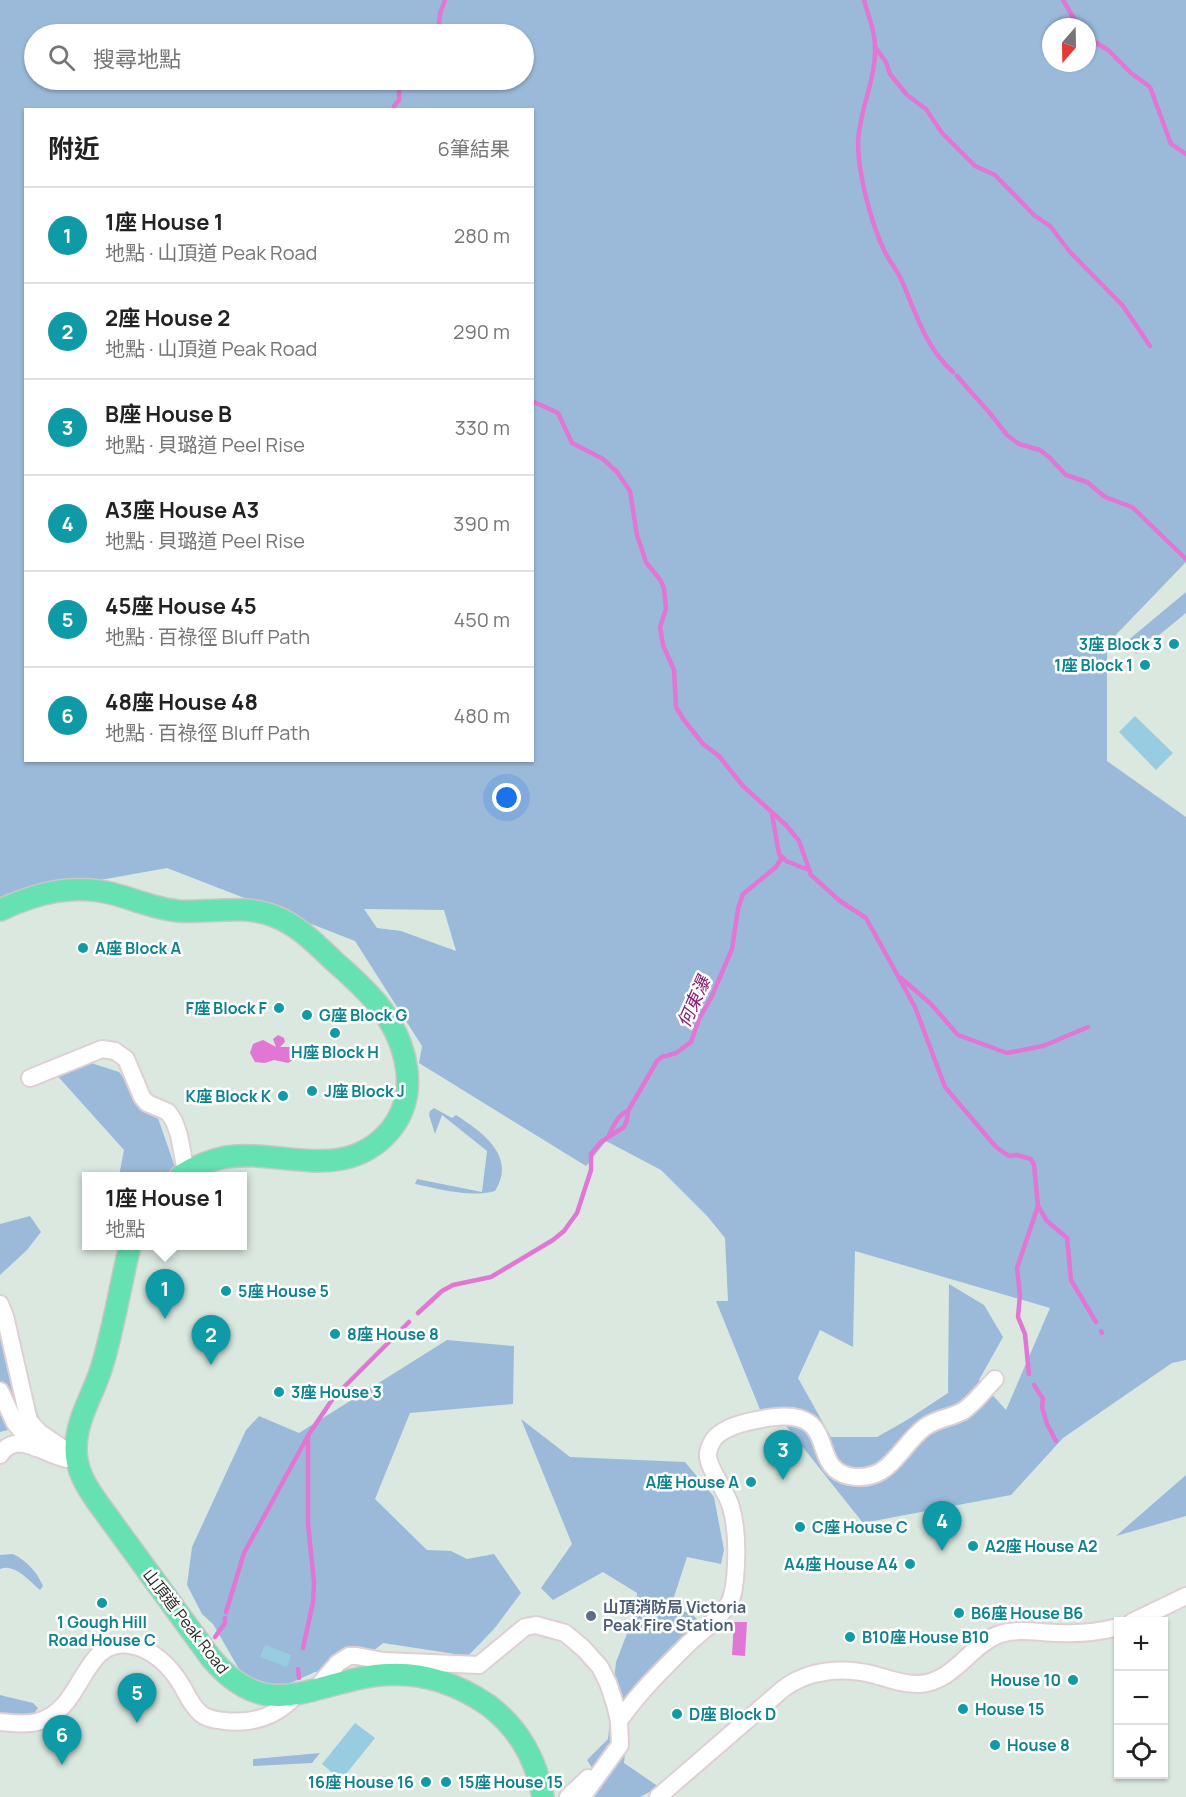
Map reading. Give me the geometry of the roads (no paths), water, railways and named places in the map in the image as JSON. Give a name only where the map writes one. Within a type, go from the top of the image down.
[{"type":"main road","points":[[0,910],[44,893],[81,888],[106,892],[172,910],[244,910],[267,914],[292,925],[309,938],[360,984],[378,1005],[404,1052],[409,1079],[400,1115],[385,1136],[365,1151],[345,1159],[308,1161],[250,1156],[226,1157],[208,1162],[187,1172]]},
{"type":"main road","name":"山頂道 Peak Road","points":[[129,1250],[109,1345],[99,1377],[80,1421],[76,1440],[76,1458],[82,1478],[98,1503],[219,1667],[233,1680],[252,1690],[271,1695],[304,1694],[366,1677],[390,1674],[434,1679],[459,1688],[492,1708],[518,1735],[532,1757],[543,1797]]},
{"type":"street","points":[[30,1078],[102,1050],[115,1050],[126,1059],[147,1103],[168,1112],[174,1121],[179,1135],[183,1172]]},
{"type":"street","points":[[0,1304],[5,1316],[28,1421],[39,1432],[76,1458]]},
{"type":"street","points":[[619,1721],[663,1669],[730,1603],[735,1577],[731,1507],[711,1466],[708,1454],[718,1434],[752,1420],[777,1416],[799,1417],[808,1421],[815,1428],[828,1459],[835,1468],[847,1475],[870,1475],[890,1466],[912,1438],[926,1426],[965,1410],[995,1379]]},
{"type":"street","points":[[0,1392],[15,1423],[36,1448]]},
{"type":"street","points":[[0,1455],[6,1447],[21,1444],[61,1458],[76,1458]]},
{"type":"street","points":[[1142,1617],[1186,1596]]},
{"type":"street","points":[[0,1722],[30,1723],[46,1719],[58,1712],[70,1699],[94,1657],[103,1650],[119,1644],[129,1644],[142,1649],[164,1663],[175,1675],[200,1713],[214,1720],[240,1722],[263,1718],[279,1711],[304,1694],[349,1656],[383,1661],[479,1665],[525,1627],[536,1625],[565,1633],[600,1667],[608,1683],[619,1721],[620,1745],[582,1797]]},
{"type":"street","points":[[658,1797],[783,1689],[806,1676],[837,1671],[856,1672],[920,1684],[947,1675],[985,1643],[1007,1633],[1022,1631],[1079,1633],[1114,1627]]},
{"type":"street","points":[[568,1797],[611,1758]]},
{"type":"waterway","points":[[439,24],[445,0]]},
{"type":"waterway","points":[[864,0],[875,44],[873,69],[861,118],[858,143],[866,198],[879,239],[902,281],[923,330],[936,352],[953,372]]},
{"type":"waterway","points":[[1063,0],[1074,18]]},
{"type":"waterway","points":[[1096,43],[1108,50],[1131,73],[1150,87],[1171,144],[1186,154]]},
{"type":"waterway","points":[[875,47],[886,62],[890,74],[907,95],[926,109],[942,133],[975,166],[995,175],[1034,215],[1050,226],[1070,252],[1123,306],[1150,346]]},
{"type":"waterway","points":[[394,108],[399,100],[399,90]]},
{"type":"waterway","points":[[957,376],[987,410]]},
{"type":"waterway","points":[[534,402],[558,413],[572,443],[603,459],[617,472],[630,491],[637,535],[646,562],[661,581],[664,589],[666,609],[660,627],[663,645],[674,670],[676,707],[684,720],[703,744],[719,756],[743,786],[786,825],[799,841],[811,875],[840,901],[866,918],[915,1007],[945,1087],[996,1147],[1009,1156],[1017,1155],[1031,1159],[1034,1165],[1038,1206],[1017,1268],[1020,1295],[1018,1317],[1025,1334],[1029,1374]]},
{"type":"waterway","points":[[989,412],[1007,435],[1019,444],[1040,450],[1066,475],[1087,482],[1105,497],[1132,507],[1186,559]]},
{"type":"waterway","points":[[772,814],[779,854],[786,861],[809,870]]},
{"type":"waterway","name":"何東瀑","points":[[418,1313],[442,1291],[453,1285],[491,1277],[564,1231],[577,1213],[591,1170],[591,1154],[601,1142],[624,1127],[628,1111],[657,1061],[676,1053],[691,1042],[699,1019],[711,998],[732,949],[738,909],[743,894],[776,867],[782,857]]},
{"type":"waterway","points":[[901,978],[931,1004],[958,1035],[1007,1053],[1043,1046],[1088,1027]]},
{"type":"waterway","points":[[609,1135],[619,1118],[628,1111]]},
{"type":"waterway","points":[[1038,1206],[1047,1221],[1067,1238],[1071,1280],[1096,1322]]},
{"type":"waterway","points":[[226,1612],[244,1553],[309,1434],[334,1397],[409,1322]]},
{"type":"waterway","points":[[1034,1385],[1043,1399],[1042,1407],[1047,1424],[1056,1441]]},
{"type":"waterway","points":[[303,1648],[313,1602],[314,1582],[308,1524],[308,1437]]},
{"type":"waterway","points":[[215,1637],[225,1623],[225,1618]]},
{"type":"waterway","points":[[298,1669],[299,1678]]},
{"type":"place","name":"3座 Block 3","points":[[1174,644]]},
{"type":"place","name":"1座 Block 1","points":[[1145,665]]},
{"type":"place","name":"A座 Block A","points":[[83,948]]},
{"type":"place","name":"F座 Block F","points":[[279,1008]]},
{"type":"place","name":"G座 Block G","points":[[307,1015]]},
{"type":"place","name":"H座 Block H","points":[[335,1033]]},
{"type":"place","name":"J座 Block J","points":[[312,1091]]},
{"type":"place","name":"K座 Block K","points":[[283,1096]]},
{"type":"place","name":"5座 House 5","points":[[226,1291]]},
{"type":"place","name":"1座 House 1","points":[[165,1319]]},
{"type":"place","name":"8座 House 8","points":[[335,1334]]},
{"type":"place","name":"2座 House 2","points":[[211,1365]]},
{"type":"place","name":"3座 House 3","points":[[279,1392]]},
{"type":"place","name":"B座 House B","points":[[783,1480]]},
{"type":"place","name":"A座 House A","points":[[751,1482]]},
{"type":"place","name":"C座 House C","points":[[800,1527]]},
{"type":"place","name":"A2座 House A2","points":[[973,1546]]},
{"type":"place","name":"A3座 House A3","points":[[942,1551]]},
{"type":"place","name":"A4座 House A4","points":[[910,1564]]},
{"type":"place","name":"1 Gough Hill Road House C","points":[[102,1603]]},
{"type":"place","name":"B6座 House B6","points":[[959,1613]]},
{"type":"place","name":"山頂消防局 Victoria Peak Fire Station","points":[[591,1616]]},
{"type":"place","name":"B10座 House B10","points":[[850,1637]]},
{"type":"place","name":"House 10","points":[[1073,1680]]},
{"type":"place","name":"House 15","points":[[963,1709]]},
{"type":"place","name":"D座 Block D","points":[[677,1714]]},
{"type":"place","name":"45座 House 45","points":[[137,1723]]},
{"type":"place","name":"House 8","points":[[995,1745]]},
{"type":"place","name":"48座 House 48","points":[[62,1765]]},
{"type":"place","name":"16座 House 16","points":[[426,1782]]},
{"type":"place","name":"15座 House 15","points":[[446,1782]]}]
